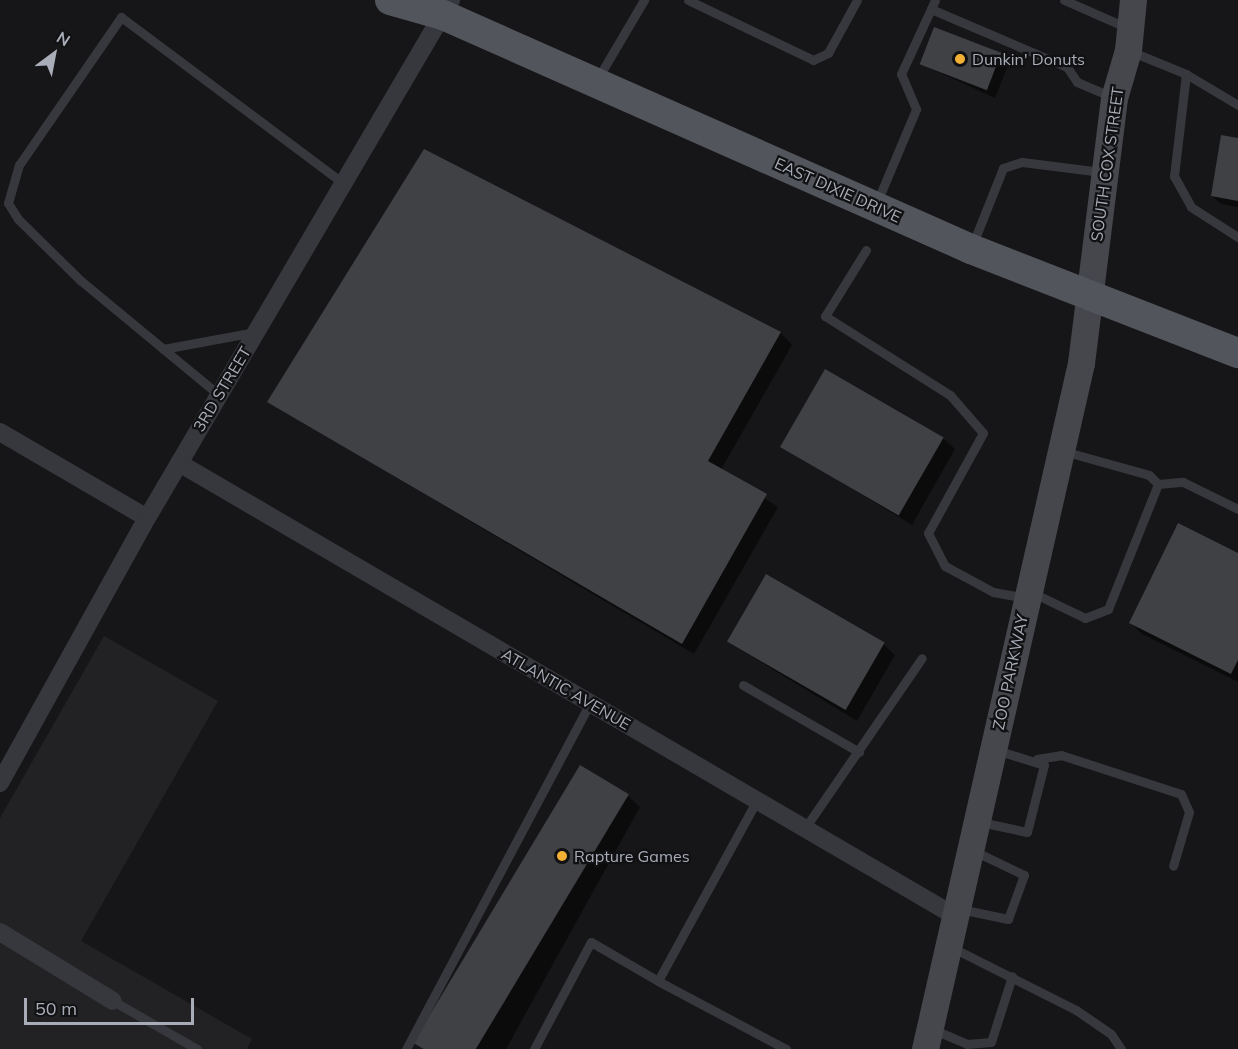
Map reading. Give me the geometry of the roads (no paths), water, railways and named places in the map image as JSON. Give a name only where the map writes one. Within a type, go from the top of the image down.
[{"type":"main road","name":"EAST DIXIE DRIVE","points":[[390,0],[439,5],[594,85],[971,249],[1238,353]]},
{"type":"main road","name":"SOUTH COX STREET","points":[[1089,294],[1114,98],[1128,40],[1132,0]]},
{"type":"main road","name":"ZOO PARKWAY","points":[[927,1038],[946,945],[994,750],[1027,594],[1063,451],[1089,294]]},
{"type":"street","name":"3RD STREET","points":[[0,783],[147,518],[344,184],[439,5]]},
{"type":"street","points":[[0,432],[147,518]]},
{"type":"street","name":"ATLANTIC AVENUE","points":[[179,463],[805,828],[954,912]]},
{"type":"street","points":[[0,932],[113,1001]]},
{"type":"lane","points":[[594,85],[644,0]]},
{"type":"lane","points":[[688,0],[813,60],[828,53],[858,0]]},
{"type":"lane","points":[[1064,0],[1238,105]]},
{"type":"lane","points":[[876,206],[916,109],[902,74],[933,5],[1067,67],[1077,82],[1114,98]]},
{"type":"lane","points":[[219,395],[47,250],[8,202],[19,165],[121,17],[344,184]]},
{"type":"lane","points":[[1186,74],[1174,176],[1191,207],[1235,232]]},
{"type":"lane","points":[[971,249],[1003,168],[1022,162],[1104,173]]},
{"type":"lane","points":[[866,250],[825,316],[950,395],[983,433],[928,533],[945,566],[993,592],[1027,594],[1084,618],[1108,609],[1158,484]]},
{"type":"lane","points":[[163,349],[256,332]]},
{"type":"lane","points":[[1063,451],[1149,475],[1158,484],[1182,482],[1238,509]]},
{"type":"lane","points":[[805,828],[922,658]]},
{"type":"lane","points":[[743,685],[859,752]]},
{"type":"lane","points":[[406,1049],[590,703]]},
{"type":"lane","points":[[994,750],[1037,759],[1061,755],[1181,794],[1189,812],[1173,866]]},
{"type":"lane","points":[[978,821],[1027,832],[1044,765],[1037,759]]},
{"type":"lane","points":[[658,981],[757,800]]},
{"type":"lane","points":[[954,912],[1008,919],[1024,875],[970,849]]},
{"type":"lane","points":[[534,1049],[591,942],[658,981],[786,1049]]},
{"type":"lane","points":[[946,945],[1012,976],[1085,1016],[1111,1034],[1121,1049]]},
{"type":"lane","points":[[927,1038],[967,1044],[991,1042],[1012,976]]},
{"type":"lane","points":[[113,1001],[197,1049]]},
{"type":"place","name":"Dunkin' Donuts","points":[[960,59]]},
{"type":"place","name":"Rapture Games","points":[[562,856]]}]
